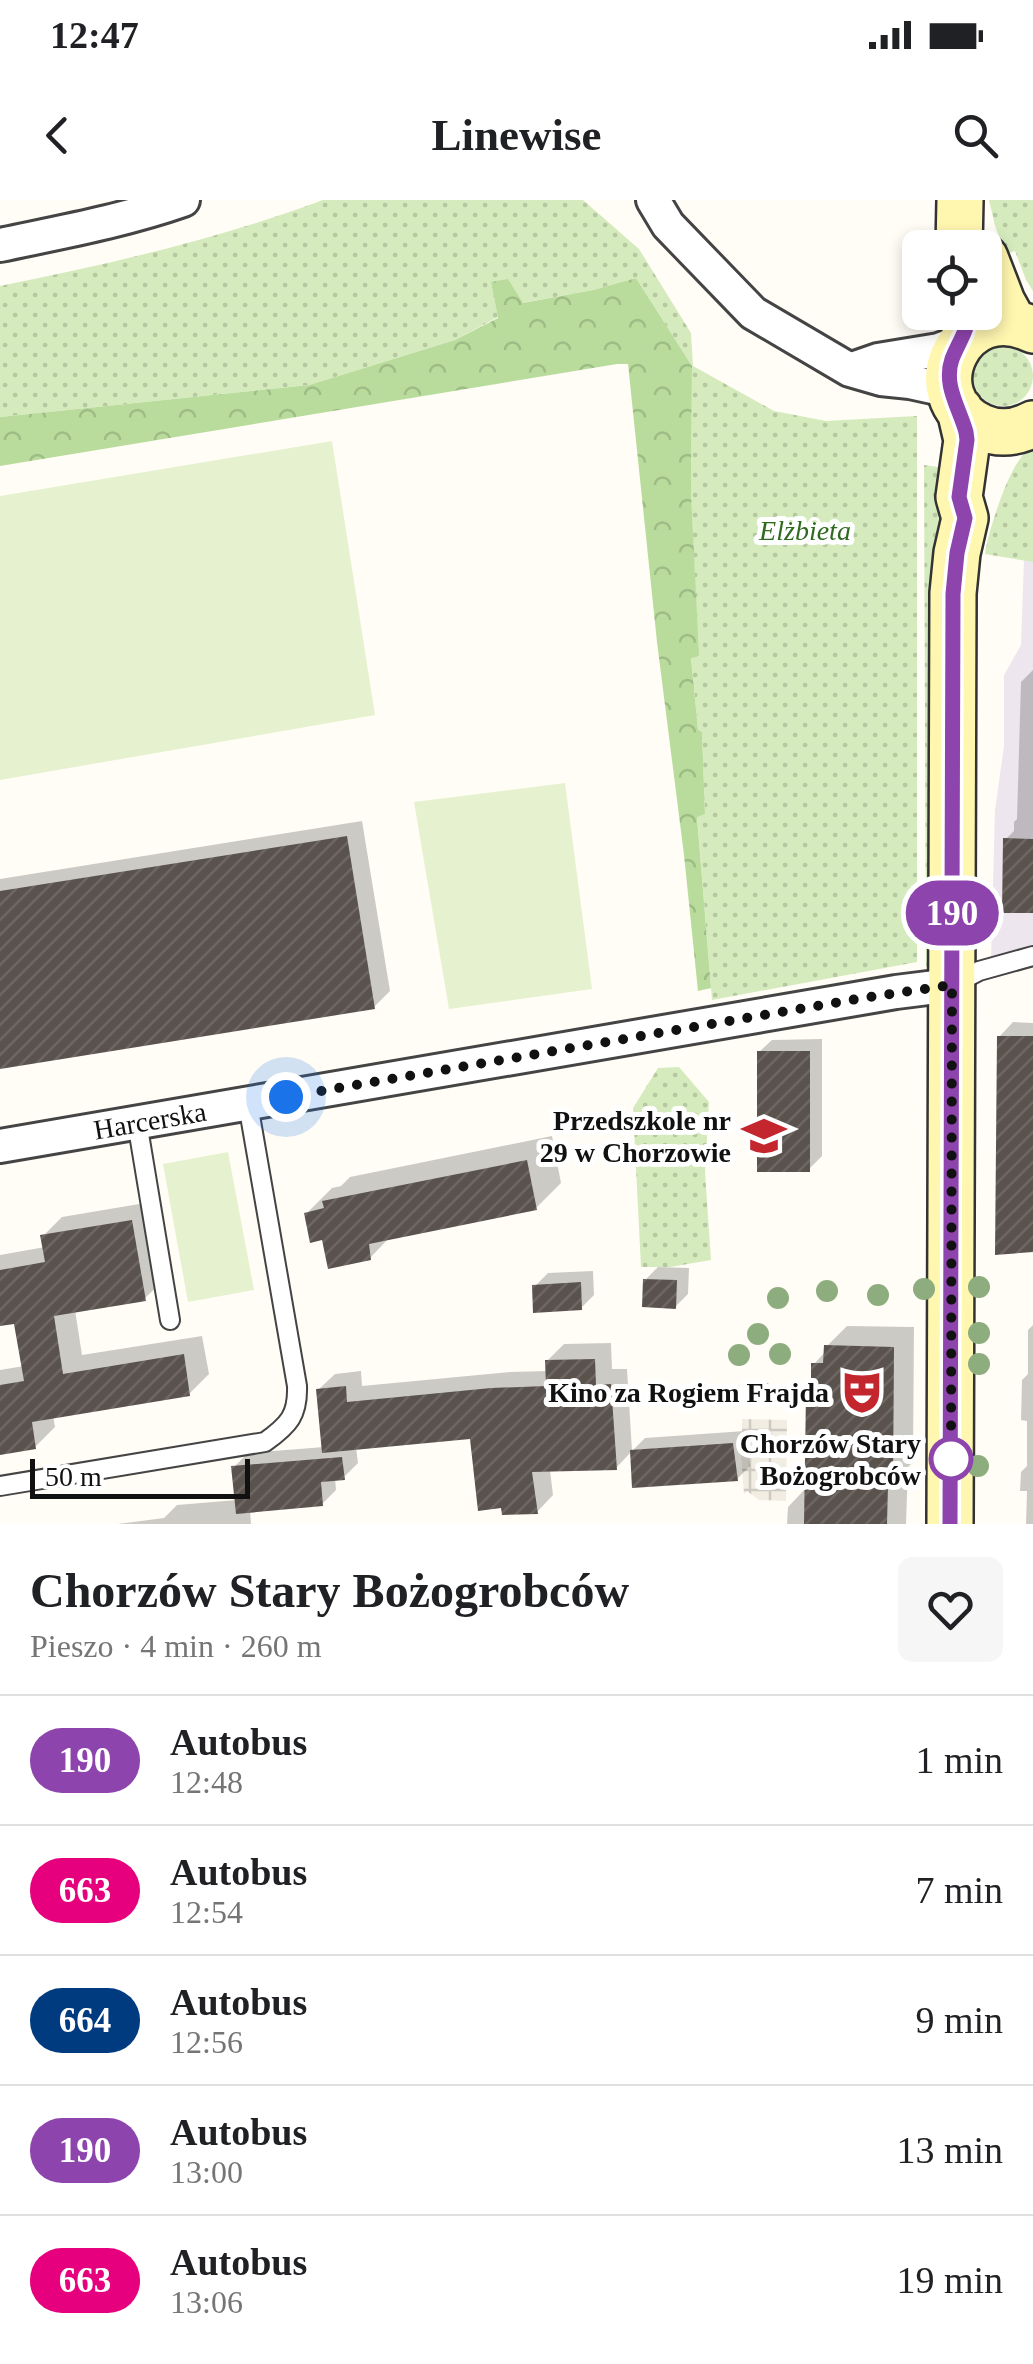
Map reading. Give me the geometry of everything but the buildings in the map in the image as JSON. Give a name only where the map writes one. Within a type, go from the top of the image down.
[{"type":"street","points":[[0,245],[91,226],[183,200]]},
{"type":"street","points":[[653,200],[668,225],[753,313],[850,370],[910,382],[955,400],[974,424],[993,431],[1028,426]]},
{"type":"street","points":[[1002,302],[1023,326]]},
{"type":"street","points":[[850,370],[878,360],[940,350],[962,330]]},
{"type":"street","points":[[950,1524],[953,594],[965,518],[959,497],[967,440],[949,370],[964,330]]},
{"type":"street","points":[[965,518],[978,508],[1005,442],[1028,426]]},
{"type":"street","name":"Harcerska","points":[[0,1146],[952,985]]},
{"type":"lane","points":[[952,985],[979,971],[1033,956]]},
{"type":"lane","points":[[0,1486],[265,1442],[283,1430],[298,1408],[248,1104]]},
{"type":"lane","points":[[137,1122],[170,1320]]},
{"type":"shaded area","points":[[1024,560],[1033,562],[1033,946],[991,959],[995,810],[1004,746],[1004,675],[1021,645]]},
{"type":"shaded area","points":[[742,1419],[787,1420],[786,1501],[759,1500],[747,1491],[744,1494],[741,1455],[748,1453],[749,1434],[742,1432]]},
{"type":"green space","name":"Elżbieta","points":[[323,200],[583,200],[639,249],[691,333],[693,366],[774,411],[826,421],[917,416],[917,962],[712,1000],[697,816],[705,813],[702,733],[698,731],[691,657],[698,656],[691,492],[692,366],[636,278],[522,303],[491,282],[498,317],[455,340],[309,385],[0,417],[0,286],[163,249]]},
{"type":"green space","points":[[989,200],[1033,200],[1033,291],[1015,251],[1006,254],[1002,230],[995,226]]},
{"type":"green space","points":[[636,278],[692,366],[691,492],[699,656],[691,658],[698,730],[702,732],[705,814],[697,817],[711,988],[698,991],[628,364],[0,466],[0,417],[309,385],[455,340],[498,318],[491,282],[508,279],[523,303]]},
{"type":"green space","points":[[1003,346],[1024,355],[1033,376],[1024,397],[1003,406],[982,397],[973,376],[982,355]]},
{"type":"green space","points":[[332,441],[375,715],[0,780],[0,496]]},
{"type":"green space","points":[[1033,449],[1033,562],[985,554],[1009,478],[1023,455]]},
{"type":"green space","points":[[924,465],[946,468],[935,951],[926,967]]},
{"type":"green space","points":[[565,783],[592,989],[449,1009],[414,802]]},
{"type":"green space","points":[[679,1067],[709,1102],[705,1172],[711,1260],[641,1267],[633,1108],[658,1068]]},
{"type":"green space","points":[[228,1152],[254,1290],[188,1302],[163,1164]]},
{"type":"bus line","name":"190","points":[[950,1524],[953,594],[965,518],[959,497],[967,440],[951,391],[949,370],[966,330]]},
{"type":"place","name":"Przedszkole nr 29 w Chorzowie","points":[[764,1136]]},
{"type":"place","name":"Kino za Rogiem Frajda","points":[[862,1392]]},
{"type":"place","name":"Chorzów Stary Bożogrobców","points":[[951,1459]]},
{"type":"route","points":[[286,1097],[952,985],[951,1459]]}]
